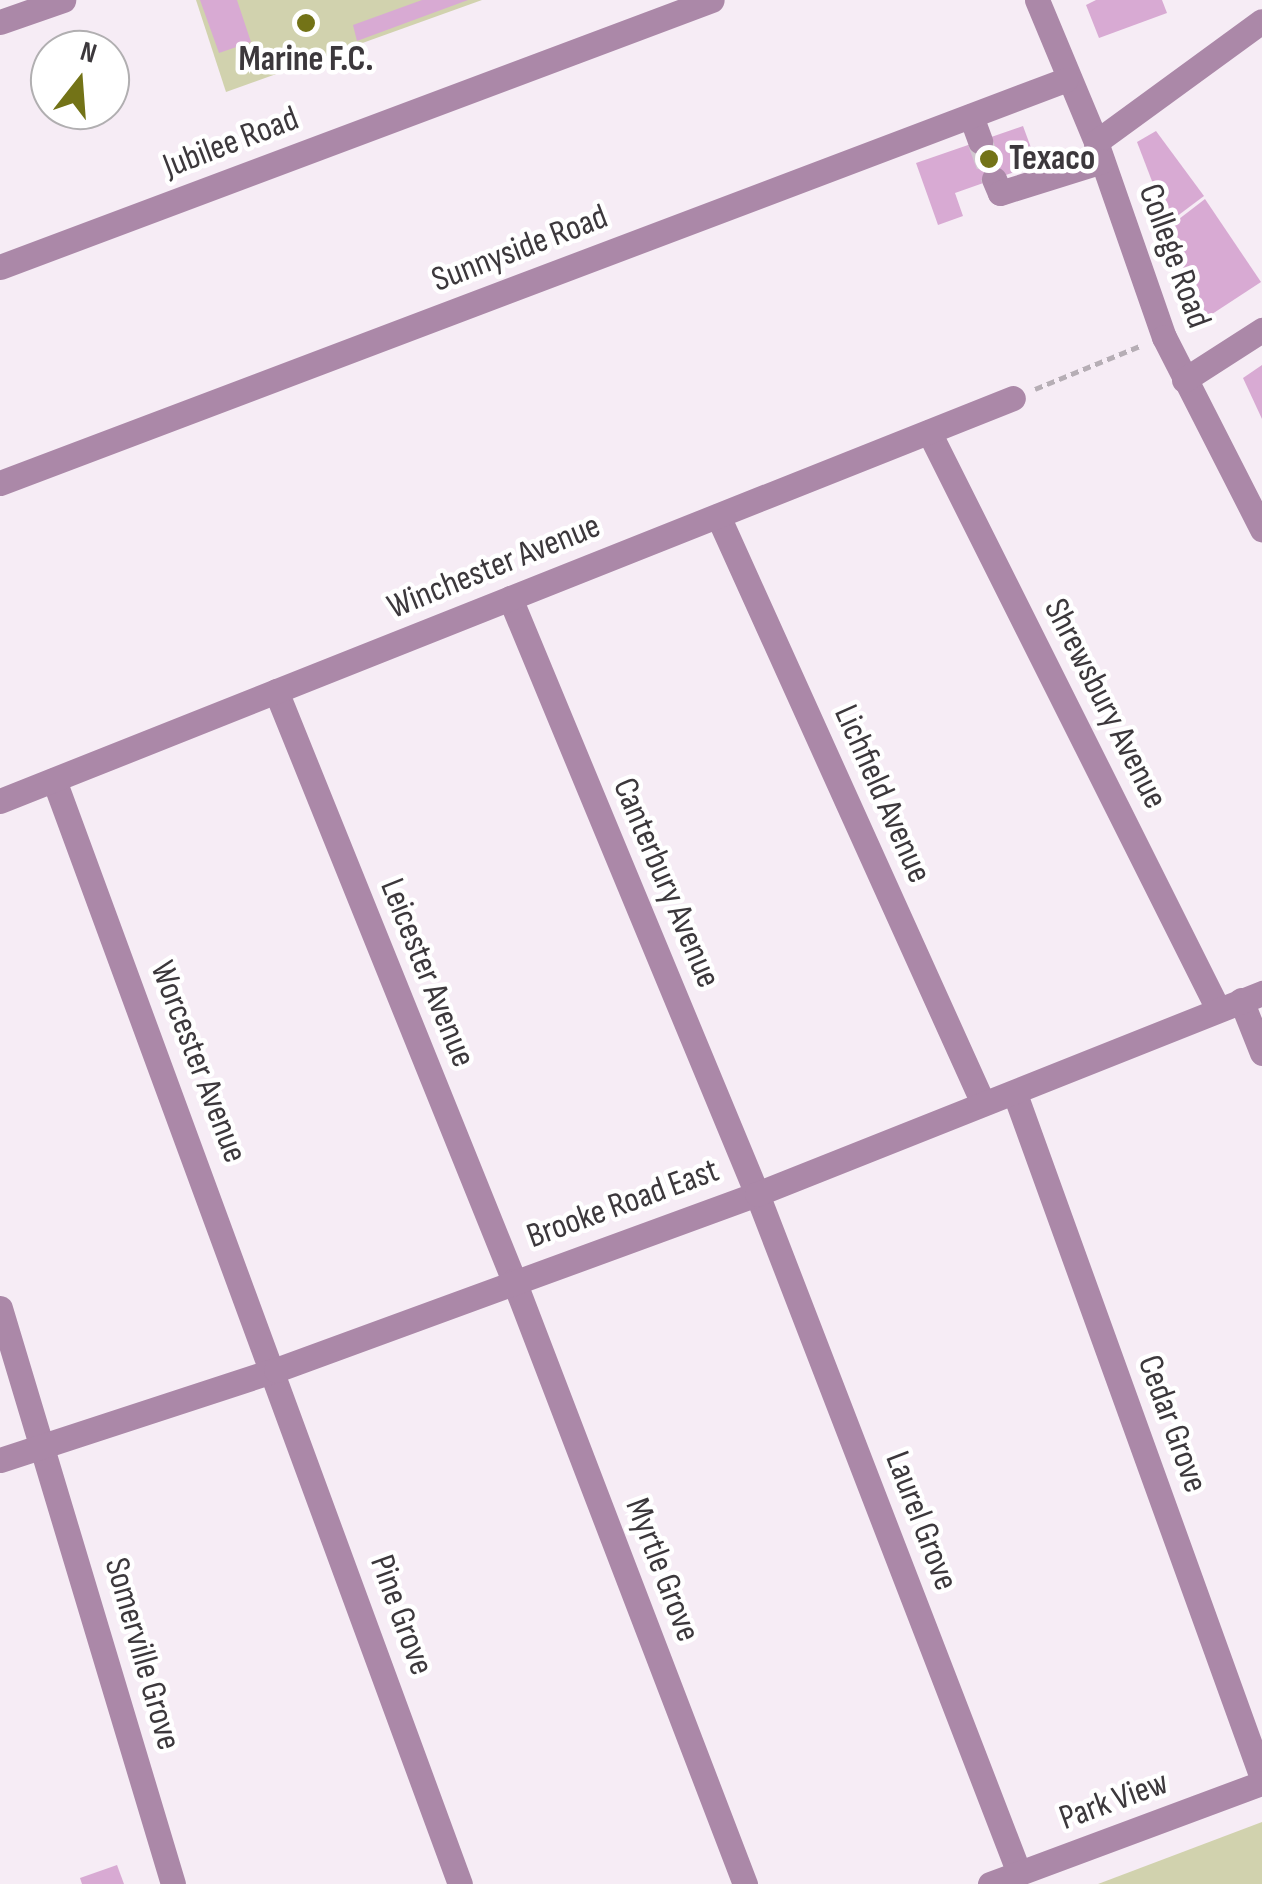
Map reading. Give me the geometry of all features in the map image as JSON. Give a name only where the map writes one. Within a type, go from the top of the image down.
[{"type":"street","points":[[0,22],[63,0]]},
{"type":"street","name":"Jubilee Road","points":[[0,267],[712,0]]},
{"type":"street","name":"College Road","points":[[1036,0],[1066,80],[1099,151],[1164,336],[1262,529]]},
{"type":"street","points":[[994,179],[1000,193],[1099,151],[1262,21]]},
{"type":"street","name":"Sunnyside Road","points":[[0,484],[1066,80]]},
{"type":"street","points":[[971,116],[980,141]]},
{"type":"street","points":[[1184,380],[1262,330]]},
{"type":"street","name":"Winchester Avenue","points":[[0,801],[1014,398]]},
{"type":"street","name":"Shrewsbury Avenue","points":[[928,432],[1240,1000],[1262,1052]]},
{"type":"street","name":"Lichfield Avenue","points":[[718,516],[982,1101]]},
{"type":"street","name":"Canterbury Avenue","points":[[510,598],[757,1194]]},
{"type":"street","name":"Leicester Avenue","points":[[276,691],[514,1281]]},
{"type":"street","name":"Worcester Avenue","points":[[54,780],[276,1370]]},
{"type":"street","name":"Brooke Road East","points":[[0,1460],[276,1370],[757,1194],[982,1101],[1015,1094],[1240,1000]]},
{"type":"street","name":"Cedar Grove","points":[[1015,1094],[1262,1780]]},
{"type":"street","name":"Laurel Grove","points":[[757,1194],[1019,1872]]},
{"type":"street","name":"Myrtle Grove","points":[[514,1281],[745,1884]]},
{"type":"street","name":"Somerville Grove","points":[[0,1308],[173,1884]]},
{"type":"street","name":"Pine Grove","points":[[276,1370],[460,1884]]},
{"type":"street","name":"Park View","points":[[990,1884],[1262,1780]]},
{"type":"path","points":[[1014,398],[1164,336]]},
{"type":"green space","points":[[196,0],[482,0],[226,92]]},
{"type":"green space","points":[[1262,1822],[1262,1884],[1098,1884]]},
{"type":"building","points":[[200,0],[237,0],[251,42],[219,53]]},
{"type":"building","points":[[422,0],[468,0],[357,41],[353,25]]},
{"type":"building","points":[[1096,0],[1162,0],[1167,13],[1099,38],[1086,5]]},
{"type":"building","name":"Texaco","points":[[1023,126],[1037,164],[955,193],[963,216],[938,225],[916,163]]},
{"type":"building","points":[[1156,131],[1204,196],[1168,223],[1137,142]]},
{"type":"building","points":[[1205,199],[1261,282],[1206,318],[1166,229]]},
{"type":"building","points":[[1262,365],[1262,419],[1243,378]]},
{"type":"building","points":[[117,1865],[124,1884],[82,1884],[80,1878]]},
{"type":"tunnel","points":[[980,141],[994,179]]},
{"type":"place","name":"Marine F.C.","points":[[306,23]]},
{"type":"place","name":"Texaco","points":[[989,159]]}]
